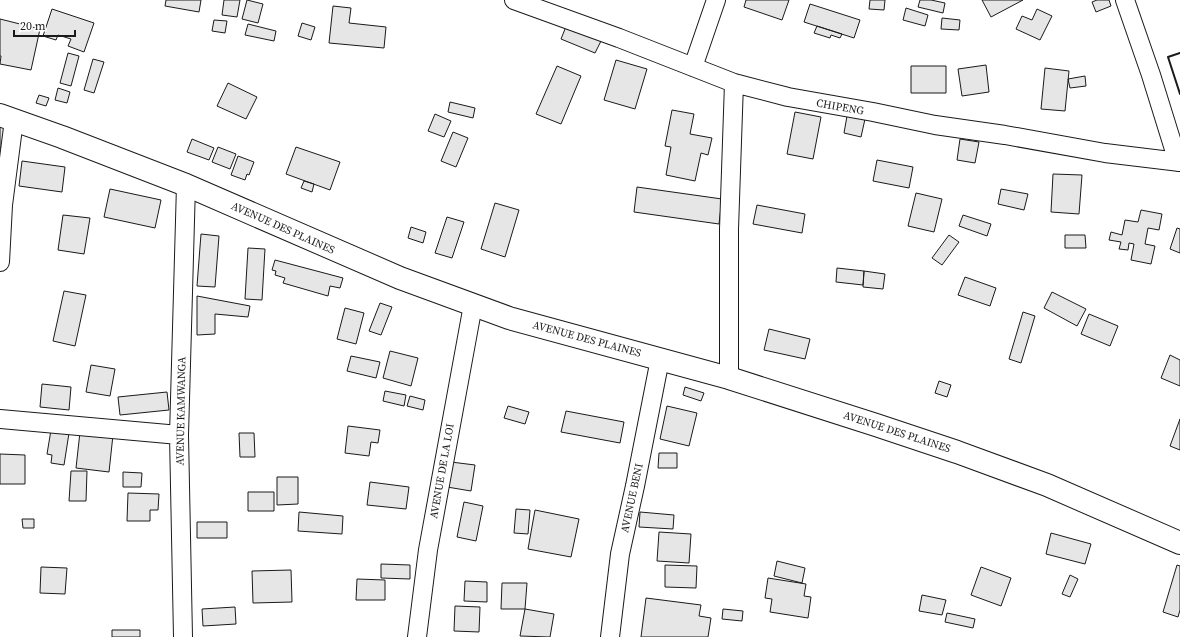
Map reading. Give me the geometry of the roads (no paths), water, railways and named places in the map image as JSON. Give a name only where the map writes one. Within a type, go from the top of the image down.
[{"type":"street","name":"CHIPENG","points":[[514,0],[619,38],[734,83],[788,98],[873,112],[935,125],[1005,135],[1105,153],[1179,162]]},
{"type":"street","points":[[693,67],[716,0]]},
{"type":"street","points":[[1125,0],[1179,162]]},
{"type":"street","points":[[730,378],[730,229],[734,83]]},
{"type":"street","points":[[0,262],[4,206],[7,117]]},
{"type":"street","name":"AVENUE DES PLAINES","points":[[7,117],[186,185],[378,269],[473,305],[509,318],[730,378],[876,425],[971,457],[1047,485],[1180,543]]},
{"type":"street","name":"AVENUE KAMWANGA","points":[[183,637],[179,435],[186,185]]},
{"type":"street","name":"AVENUE DE LA LOI","points":[[417,637],[428,550],[473,305]]},
{"type":"street","name":"AVENUE BENI","points":[[610,637],[620,554],[660,359]]},
{"type":"street","points":[[0,419],[179,435]]}]
